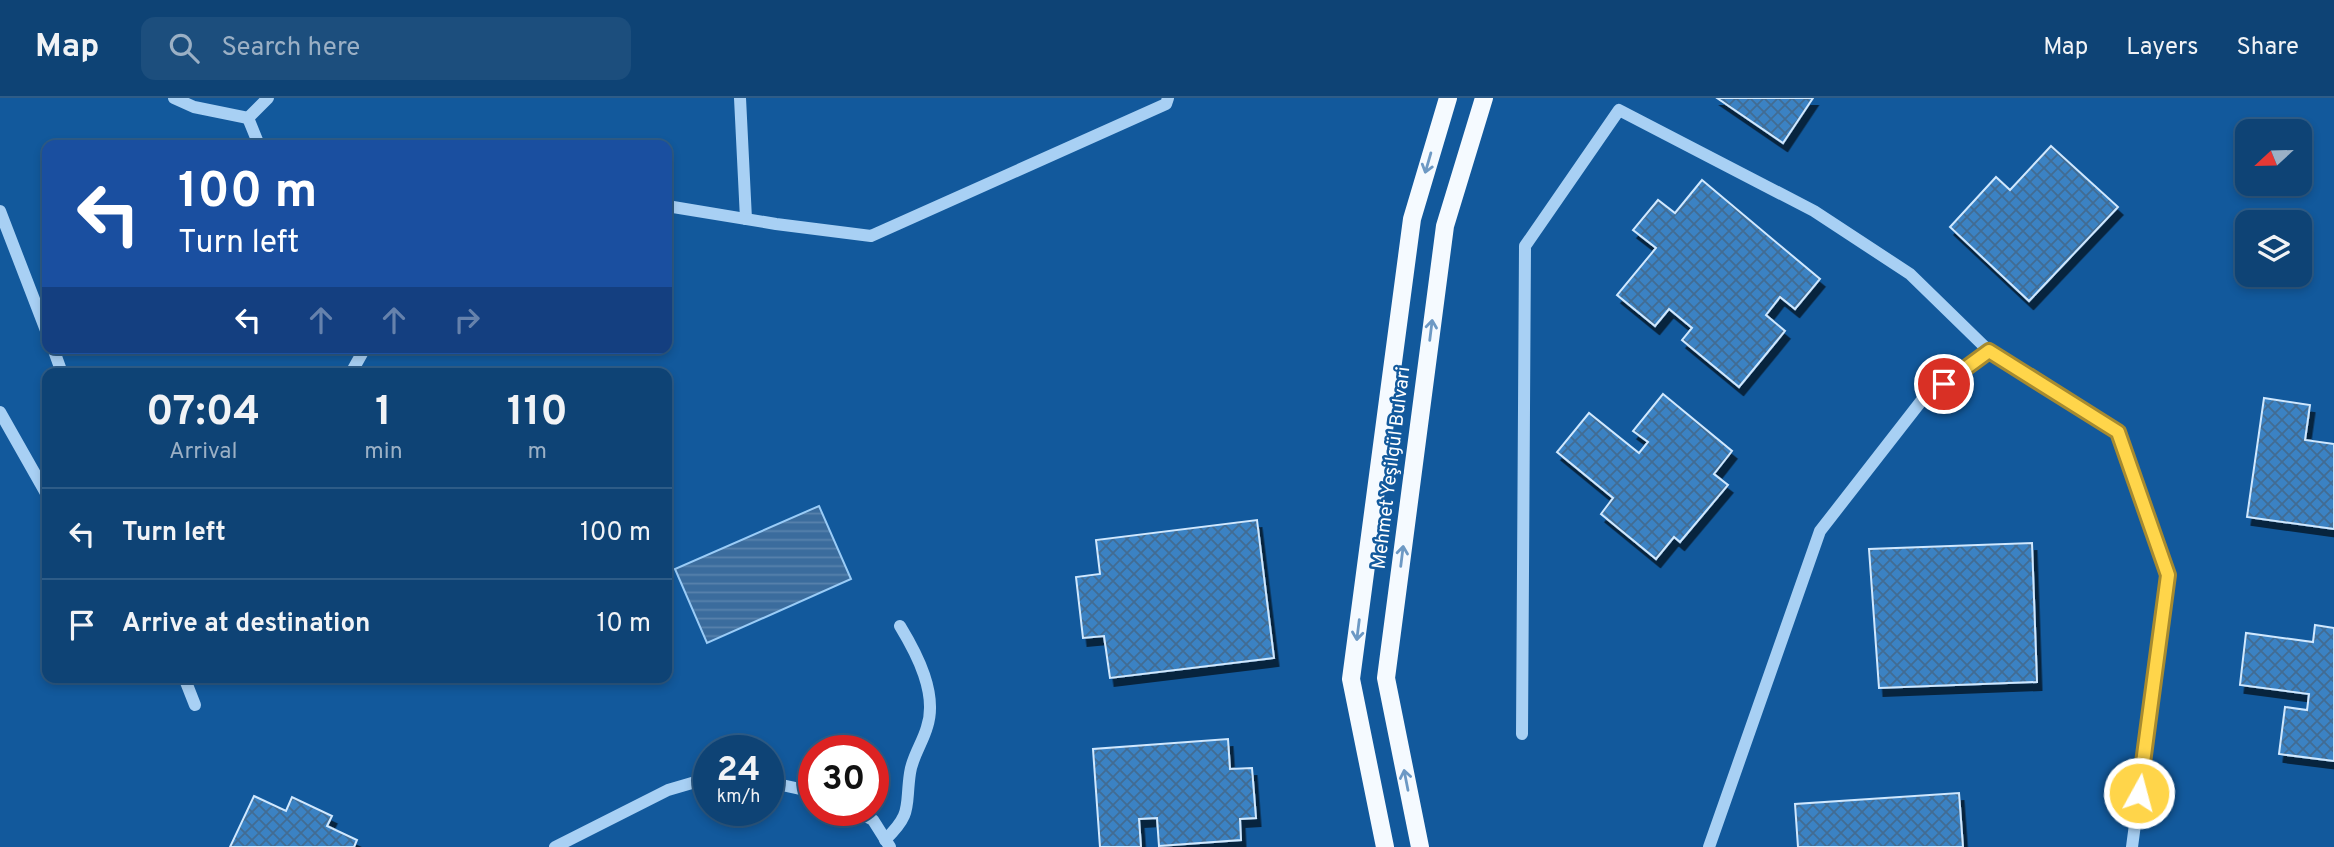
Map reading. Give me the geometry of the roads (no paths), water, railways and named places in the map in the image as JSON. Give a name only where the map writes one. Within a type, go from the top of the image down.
[{"type":"main road","name":"Mehmet Yeşilgül Bulvari","points":[[1385,847],[1352,679],[1412,219],[1448,98]]},
{"type":"main road","name":"Mehmet Yeşilgül Bulvari","points":[[1420,847],[1386,678],[1445,226],[1484,98]]},
{"type":"street","points":[[174,98],[194,107],[248,118]]},
{"type":"street","points":[[248,118],[268,98]]},
{"type":"street","points":[[740,98],[746,219]]},
{"type":"street","points":[[672,207],[870,236],[1166,104],[1168,98]]},
{"type":"street","points":[[1522,734],[1525,246],[1619,110],[1814,211],[1899,267],[1989,351],[2118,432],[2168,575],[2132,847]]},
{"type":"street","points":[[248,118],[257,140]]},
{"type":"street","points":[[0,211],[42,320]]},
{"type":"street","points":[[1709,847],[1819,531],[1922,401],[1989,351]]},
{"type":"street","points":[[0,412],[42,486]]},
{"type":"street","points":[[877,826],[888,843],[903,822],[909,801],[910,770],[928,726],[929,693],[918,659],[900,626]]},
{"type":"street","points":[[186,683],[195,705]]},
{"type":"street","points":[[555,847],[668,790],[693,783]]},
{"type":"water","points":[[819,506],[851,579],[707,643],[675,569]]}]
